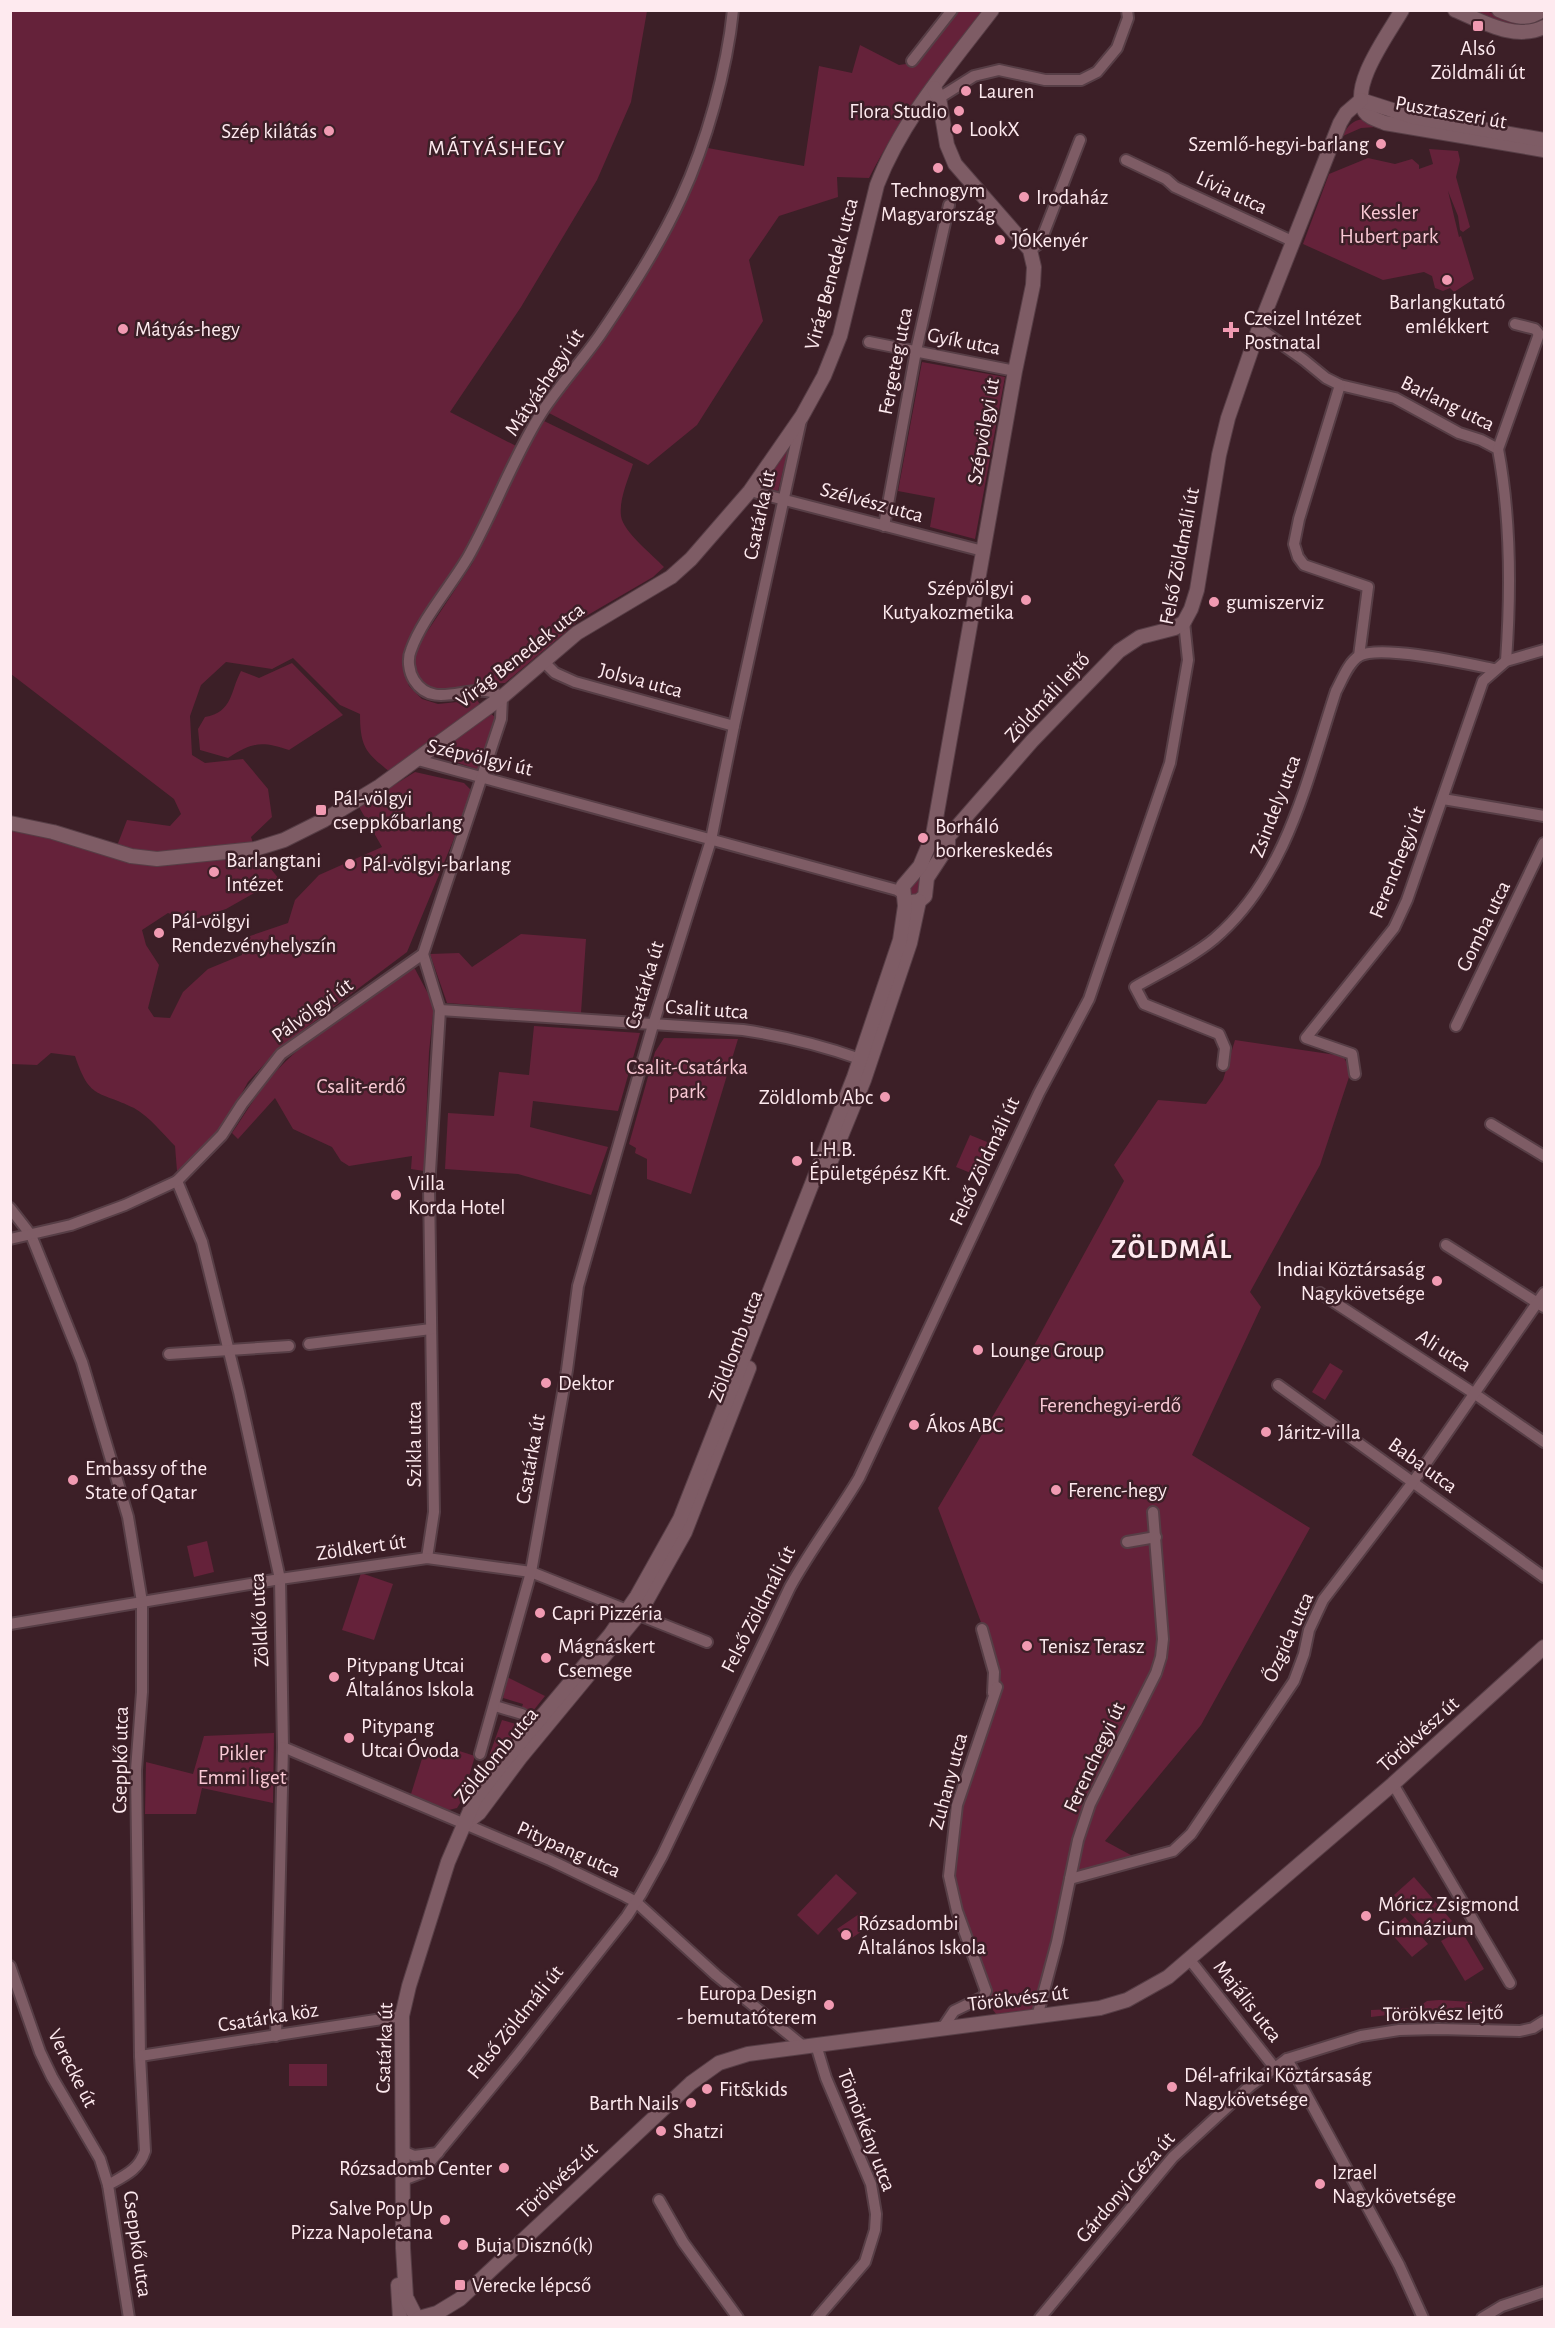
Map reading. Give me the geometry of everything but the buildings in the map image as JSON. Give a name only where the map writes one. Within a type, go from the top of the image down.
[{"type":"street","name":"Mátyáshegyi út","points":[[502,697],[489,690],[449,696],[432,695],[424,691],[411,675],[410,652],[421,630],[467,557],[540,414],[600,334],[659,240],[680,200],[705,138],[733,10]]},
{"type":"street","points":[[912,61],[952,10]]},
{"type":"street","name":"Virág Benedek utca","points":[[418,760],[502,697],[577,633],[671,577],[691,559],[750,491],[802,416],[824,376],[840,336],[877,185],[884,166],[894,147],[936,93],[992,10]]},
{"type":"street","points":[[1080,141],[1040,243],[1030,250],[955,164],[947,145],[936,93],[974,76],[999,70],[1045,80],[1081,80],[1097,72],[1117,48],[1128,18],[1127,10]]},
{"type":"street","points":[[1361,99],[1362,83],[1367,70],[1402,10]]},
{"type":"street","points":[[1455,10],[1511,33],[1528,33],[1542,28],[1539,13],[1520,18],[1499,10]]},
{"type":"street","name":"Pusztaszeri út","points":[[1361,99],[1414,117],[1545,140]]},
{"type":"street","name":"Pusztaszeri út","points":[[1361,99],[1365,112],[1385,123],[1545,150]]},
{"type":"street","name":"Felső Zöldmáli út","points":[[403,2180],[421,2173],[438,2153],[517,2056],[636,1902],[662,1856],[789,1587],[859,1478],[1040,1093],[1089,999],[1170,763],[1188,660],[1184,622],[1197,590],[1219,455],[1228,418],[1292,241],[1340,123],[1346,113],[1361,99]]},
{"type":"street","name":"Lívia utca","points":[[1126,160],[1166,179],[1175,187],[1292,241]]},
{"type":"street","name":"Fergeteg utca","points":[[884,525],[915,351],[949,205]]},
{"type":"street","name":"Szépvölgyi út","points":[[919,902],[927,892],[927,878],[948,846],[941,835],[939,800],[1015,371],[1033,285],[1034,267],[1030,250]]},
{"type":"street","points":[[1498,449],[1539,334],[1535,329],[1515,324]]},
{"type":"street","name":"Barlang utca","points":[[1259,328],[1326,378],[1340,385],[1395,398],[1451,429],[1498,449],[1504,480],[1508,558],[1506,661]]},
{"type":"street","name":"Gyík utca","points":[[869,342],[1015,371]]},
{"type":"street","name":"Zsindely utca","points":[[1223,1065],[1225,1048],[1219,1034],[1144,1004],[1135,987],[1213,940],[1250,902],[1270,872],[1284,844],[1336,691],[1347,670],[1359,656],[1368,587],[1304,565],[1298,557],[1294,544],[1299,519],[1340,385]]},
{"type":"street","name":"Csatárka út","points":[[480,1754],[531,1572],[567,1370],[578,1287],[653,1025],[711,840],[802,416]]},
{"type":"street","name":"Szélvész utca","points":[[750,491],[983,551]]},
{"type":"street","name":"Zöldmáli lejtő","points":[[941,835],[958,826],[1032,741],[1119,651],[1140,636],[1175,628],[1184,622]]},
{"type":"street","name":"Ferenchegyi út","points":[[1354,1074],[1352,1054],[1306,1038],[1394,928],[1407,900],[1483,681],[1494,669],[1506,661],[1545,650]]},
{"type":"street","points":[[1359,656],[1380,652],[1451,660],[1494,669]]},
{"type":"street","name":"Jolsva utca","points":[[543,661],[555,673],[575,682],[734,726]]},
{"type":"street","points":[[423,954],[483,778],[501,719],[502,697]]},
{"type":"street","name":"Szépvölgyi út","points":[[10,823],[53,832],[139,857],[188,857],[255,849],[284,840],[324,820],[418,760],[883,887],[898,887],[904,891],[941,835]]},
{"type":"street","points":[[1443,799],[1545,816]]},
{"type":"street","name":"Gomba utca","points":[[1456,1026],[1545,843]]},
{"type":"street","points":[[904,891],[911,902],[919,902]]},
{"type":"street","name":"Zöldlomb utca","points":[[865,1060],[900,940],[904,921],[904,891]]},
{"type":"street","name":"Zöldlomb utca","points":[[465,1824],[479,1813],[559,1704],[634,1612],[680,1519],[910,944],[919,902]]},
{"type":"street","name":"Szikla utca","points":[[423,954],[440,1010],[429,1188],[434,1512],[427,1558]]},
{"type":"street","name":"Pálvölgyi út","points":[[10,1239],[71,1225],[125,1205],[177,1181],[222,1135],[242,1104],[281,1054],[423,954]]},
{"type":"street","name":"Csalit utca","points":[[440,1010],[714,1027],[774,1034],[830,1048],[865,1060]]},
{"type":"street","points":[[1491,1124],[1545,1156]]},
{"type":"street","name":"Zöldkő utca","points":[[177,1181],[202,1242],[230,1351],[280,1579],[282,1748],[276,2036]]},
{"type":"street","name":"Cseppkő utca","points":[[10,1208],[31,1235],[84,1368],[128,1517],[142,1602],[142,1692],[136,1770],[140,2056],[144,2151],[141,2162],[133,2170],[108,2185],[129,2318]]},
{"type":"street","points":[[1446,1245],[1542,1301]]},
{"type":"street","name":"Ali utca","points":[[1320,1293],[1545,1442]]},
{"type":"street","name":"Őzgida utca","points":[[1070,1879],[1173,1851],[1191,1834],[1294,1681],[1309,1630],[1323,1600],[1413,1482],[1542,1301]]},
{"type":"street","points":[[309,1344],[431,1329]]},
{"type":"street","points":[[169,1354],[289,1346]]},
{"type":"street","name":"Baba utca","points":[[1278,1385],[1545,1577]]},
{"type":"street","name":"Ferenchegyi út","points":[[1037,2017],[1057,1942],[1078,1840],[1090,1804],[1156,1673],[1161,1657],[1163,1639],[1153,1512]]},
{"type":"street","points":[[1127,1542],[1156,1538]]},
{"type":"street","name":"Zöldkert út","points":[[10,1624],[280,1579],[427,1558],[531,1572],[707,1642]]},
{"type":"street","name":"Zuhany utca","points":[[942,2029],[954,2011],[983,1997],[986,1991],[957,1911],[949,1876],[957,1805],[995,1692],[994,1672],[982,1629]]},
{"type":"street","name":"Törökvész út","points":[[444,2318],[460,2299],[709,2068],[736,2056],[1100,2008],[1127,2000],[1168,1977],[1393,1784],[1545,1647]]},
{"type":"street","name":"Zöldlomb utca","points":[[465,1824],[475,1799],[536,1722],[559,1704]]},
{"type":"street","points":[[495,1706],[522,1714],[536,1722]]},
{"type":"street","name":"Pitypang utca","points":[[282,1748],[596,1880],[636,1902],[716,1975],[809,2045]]},
{"type":"street","points":[[1393,1784],[1510,1983]]},
{"type":"street","name":"Csatárka út","points":[[418,2317],[406,2297],[402,2016],[409,1986],[445,1871],[465,1824]]},
{"type":"street","name":"Majális utca","points":[[1190,1960],[1274,2067]]},
{"type":"street","name":"Verecke út","points":[[10,1966],[40,2052],[100,2159],[108,2185]]},
{"type":"street","name":"Csatárka köz","points":[[140,2056],[402,2016]]},
{"type":"street","name":"Törökvész lejtő","points":[[1274,2067],[1287,2059],[1361,2036],[1399,2030],[1520,2031],[1533,2028],[1545,2021]]},
{"type":"street","name":"Tömörkény utca","points":[[809,2045],[826,2078],[871,2184],[876,2214],[875,2230],[865,2262],[817,2318]]},
{"type":"street","points":[[1287,2059],[1394,2255],[1423,2318]]},
{"type":"street","name":"Gárdonyi Géza út","points":[[1042,2317],[1173,2157],[1274,2067]]},
{"type":"street","points":[[403,2151],[414,2156],[438,2153]]},
{"type":"street","points":[[659,2200],[682,2242],[738,2318]]},
{"type":"street","name":"Csatárka út","points":[[400,2318],[398,2284],[404,2248]]},
{"type":"street","points":[[1482,2318],[1502,2306],[1545,2292]]},
{"type":"street","name":"Törökvész út","points":[[406,2318],[437,2313],[460,2299]]},
{"type":"green space","points":[[11,11],[647,11],[631,102],[597,180],[521,307],[450,412],[518,447],[477,533],[409,646],[404,669],[409,686],[422,699],[438,704],[477,700],[482,707],[395,776],[367,751],[360,726],[360,714],[340,705],[293,658],[272,669],[226,662],[201,685],[190,716],[192,755],[205,763],[243,759],[268,789],[272,817],[251,837],[255,849],[279,879],[226,909],[189,921],[168,913],[142,930],[146,945],[159,965],[148,1008],[154,1017],[170,1018],[183,992],[208,969],[242,955],[241,939],[288,923],[295,900],[319,875],[382,847],[359,807],[415,772],[464,783],[470,789],[470,800],[407,952],[279,1048],[248,1082],[221,1131],[177,1171],[175,1146],[140,1112],[96,1092],[85,1080],[75,1056],[51,1053],[37,1065],[11,1064],[11,824],[115,851],[127,820],[170,826],[181,814],[174,799],[11,674]]},
{"type":"green space","points":[[957,11],[984,11],[937,71],[908,113],[869,178],[837,177],[838,197],[779,216],[749,260],[763,321],[697,425],[648,465],[549,413],[623,309],[674,223],[708,148],[804,166],[819,66],[852,73],[860,45],[899,65],[913,63]]},
{"type":"green space","points":[[1468,11],[1486,11],[1520,23],[1519,30]]},
{"type":"green space","points":[[1363,119],[1376,127],[1361,128],[1343,136],[1350,125]]},
{"type":"green space","name":"Kessler Hubert park","points":[[1429,149],[1458,151],[1460,160],[1456,177],[1470,227],[1463,232],[1460,230],[1458,216],[1448,191],[1459,237],[1461,236],[1474,279],[1454,292],[1450,288],[1443,291],[1435,288],[1432,276],[1424,272],[1383,280],[1303,244],[1329,174],[1368,158],[1395,164],[1412,159],[1419,165],[1419,169],[1433,164]]},
{"type":"green space","points":[[922,362],[1005,377],[975,539],[930,527],[935,498],[898,491]]},
{"type":"green space","points":[[544,421],[633,464],[623,496],[621,516],[627,529],[664,567],[653,577],[581,619],[505,683],[460,686],[449,694],[431,690],[420,681],[417,675],[415,650],[472,564],[529,446]]},
{"type":"green space","points":[[789,446],[778,491],[763,487],[762,484]]},
{"type":"green space","points":[[292,663],[343,715],[289,750],[264,744],[251,746],[228,758],[200,750],[198,729],[205,717],[221,711],[226,706],[241,671],[259,678]]},
{"type":"green space","points":[[490,713],[495,717],[482,767],[479,770],[447,759],[444,752],[446,743]]},
{"type":"green space","points":[[940,838],[944,841],[924,894],[909,897],[906,885],[936,840]]},
{"type":"green space","points":[[521,934],[586,939],[581,1013],[447,1003],[430,954],[459,953],[472,967]]},
{"type":"green space","name":"Csalit-erdő","points":[[412,967],[434,1005],[429,1052],[424,1171],[411,1169],[412,1156],[349,1166],[341,1161],[332,1147],[293,1129],[275,1098],[238,1139],[232,1133],[263,1087],[285,1062],[331,1024]]},
{"type":"green space","points":[[534,1026],[640,1033],[618,1111],[533,1101],[530,1127],[608,1147],[591,1195],[518,1174],[445,1169],[448,1113],[494,1116],[499,1072],[529,1075]]},
{"type":"green space","name":"Csalit-Csatárka park","points":[[664,1038],[738,1039],[691,1194],[647,1179],[647,1159],[635,1153],[636,1148],[629,1144],[655,1052]]},
{"type":"green space","name":"Ferenchegyi-erdő","points":[[1235,1040],[1343,1056],[1351,1071],[1320,1165],[1250,1292],[1261,1307],[1192,1455],[1310,1528],[1201,1725],[1105,1841],[1140,1860],[1070,1879],[1037,2017],[1003,2023],[983,1997],[957,1911],[952,1841],[986,1717],[996,1662],[938,1508],[1025,1362],[1124,1181],[1114,1165],[1158,1100],[1206,1104],[1223,1080]]},
{"type":"green space","points":[[970,1135],[997,1146],[983,1178],[956,1167]]},
{"type":"green space","points":[[1330,1363],[1343,1371],[1325,1400],[1312,1392]]},
{"type":"green space","points":[[207,1541],[214,1572],[194,1577],[187,1546]]},
{"type":"green space","points":[[361,1573],[393,1584],[374,1640],[342,1630]]},
{"type":"green space","points":[[507,1677],[545,1696],[494,1760],[489,1756],[502,1720],[516,1724],[523,1704],[503,1698]]},
{"type":"green space","name":"Pikler Emmi liget","points":[[274,1733],[273,1803],[202,1788],[196,1814],[145,1814],[146,1762],[193,1774],[204,1736]]},
{"type":"green space","points":[[433,1746],[447,1752],[453,1749],[475,1756],[462,1800],[457,1808],[449,1810],[411,1794],[425,1749]]},
{"type":"green space","points":[[836,1874],[857,1893],[818,1935],[797,1915]]},
{"type":"green space","points":[[1414,1877],[1452,1921],[1432,1938],[1394,1895]]},
{"type":"green space","points":[[862,1912],[871,1925],[846,1942],[837,1929]]},
{"type":"green space","points":[[1405,1917],[1428,1944],[1412,1957],[1389,1931]]},
{"type":"green space","points":[[1461,1930],[1484,1969],[1465,1981],[1441,1941]]},
{"type":"green space","points":[[1427,2001],[1472,2002],[1471,2010],[1437,2009],[1371,2017],[1371,2010],[1417,2008]]},
{"type":"green space","points":[[289,2064],[327,2064],[327,2086],[289,2086]]},
{"type":"place","name":"Alsó Zöldmáli út","points":[[1478,26]]},
{"type":"place","name":"Lauren","points":[[966,91]]},
{"type":"place","name":"Flora Studio","points":[[959,111]]},
{"type":"place","name":"LookX","points":[[957,129]]},
{"type":"place","name":"Szép kilátás","points":[[329,131]]},
{"type":"place","name":"Szemlő-hegyi-barlang","points":[[1381,144]]},
{"type":"place","name":"Technogym Magyarország","points":[[938,168]]},
{"type":"place","name":"Irodaház","points":[[1024,197]]},
{"type":"place","name":"JÓKenyér","points":[[1000,240]]},
{"type":"place","name":"Barlangkutató emlékkert","points":[[1447,280]]},
{"type":"place","name":"Mátyás-hegy","points":[[123,329]]},
{"type":"place","name":"Czeizel Intézet Postnatal","points":[[1231,330]]},
{"type":"place","name":"Szépvölgyi Kutyakozmetika","points":[[1026,600]]},
{"type":"place","name":"gumiszerviz","points":[[1214,602]]},
{"type":"place","name":"Pál-völgyi cseppkőbarlang","points":[[321,810]]},
{"type":"place","name":"Borháló borkereskedés","points":[[923,838]]},
{"type":"place","name":"Pál-völgyi-barlang","points":[[350,864]]},
{"type":"place","name":"Barlangtani Intézet","points":[[214,872]]},
{"type":"place","name":"Pál-völgyi Rendezvényhelyszín","points":[[159,933]]},
{"type":"place","name":"Zöldlomb Abc","points":[[885,1097]]},
{"type":"place","name":"L.H.B. Épületgépész Kft.","points":[[797,1161]]},
{"type":"place","name":"Villa Korda Hotel","points":[[396,1195]]},
{"type":"place","name":"Indiai Köztársaság Nagykövetsége","points":[[1437,1281]]},
{"type":"place","name":"Lounge Group","points":[[978,1350]]},
{"type":"place","name":"Dektor","points":[[546,1383]]},
{"type":"place","name":"Ákos ABC","points":[[914,1425]]},
{"type":"place","name":"Járitz-villa","points":[[1266,1432]]},
{"type":"place","name":"Embassy of the State of Qatar","points":[[73,1480]]},
{"type":"place","name":"Ferenc-hegy","points":[[1056,1490]]},
{"type":"place","name":"Capri Pizzéria","points":[[540,1613]]},
{"type":"place","name":"Tenisz Terasz","points":[[1027,1646]]},
{"type":"place","name":"Mágnáskert Csemege","points":[[546,1658]]},
{"type":"place","name":"Pitypang Utcai Általános Iskola","points":[[334,1677]]},
{"type":"place","name":"Pitypang Utcai Óvoda","points":[[349,1738]]},
{"type":"place","name":"Móricz Zsigmond Gimnázium","points":[[1366,1916]]},
{"type":"place","name":"Rózsadombi Általános Iskola","points":[[846,1935]]},
{"type":"place","name":"Europa Design - bemutatóterem","points":[[829,2005]]},
{"type":"place","name":"Dél-afrikai Köztársaság Nagykövetsége","points":[[1172,2087]]},
{"type":"place","name":"Fit&kids","points":[[707,2089]]},
{"type":"place","name":"Barth Nails","points":[[691,2103]]},
{"type":"place","name":"Shatzi","points":[[661,2131]]},
{"type":"place","name":"Rózsadomb Center","points":[[504,2168]]},
{"type":"place","name":"Izrael Nagykövetsége","points":[[1320,2184]]},
{"type":"place","name":"Salve Pop Up Pizza Napoletana","points":[[445,2220]]},
{"type":"place","name":"Buja Disznó(k)","points":[[463,2245]]},
{"type":"place","name":"Verecke lépcső","points":[[460,2285]]},
{"type":"district","name":"MÁTYÁSHEGY","points":[[497,147]]},
{"type":"district","name":"ZÖLDMÁL","points":[[1172,1249]]}]
